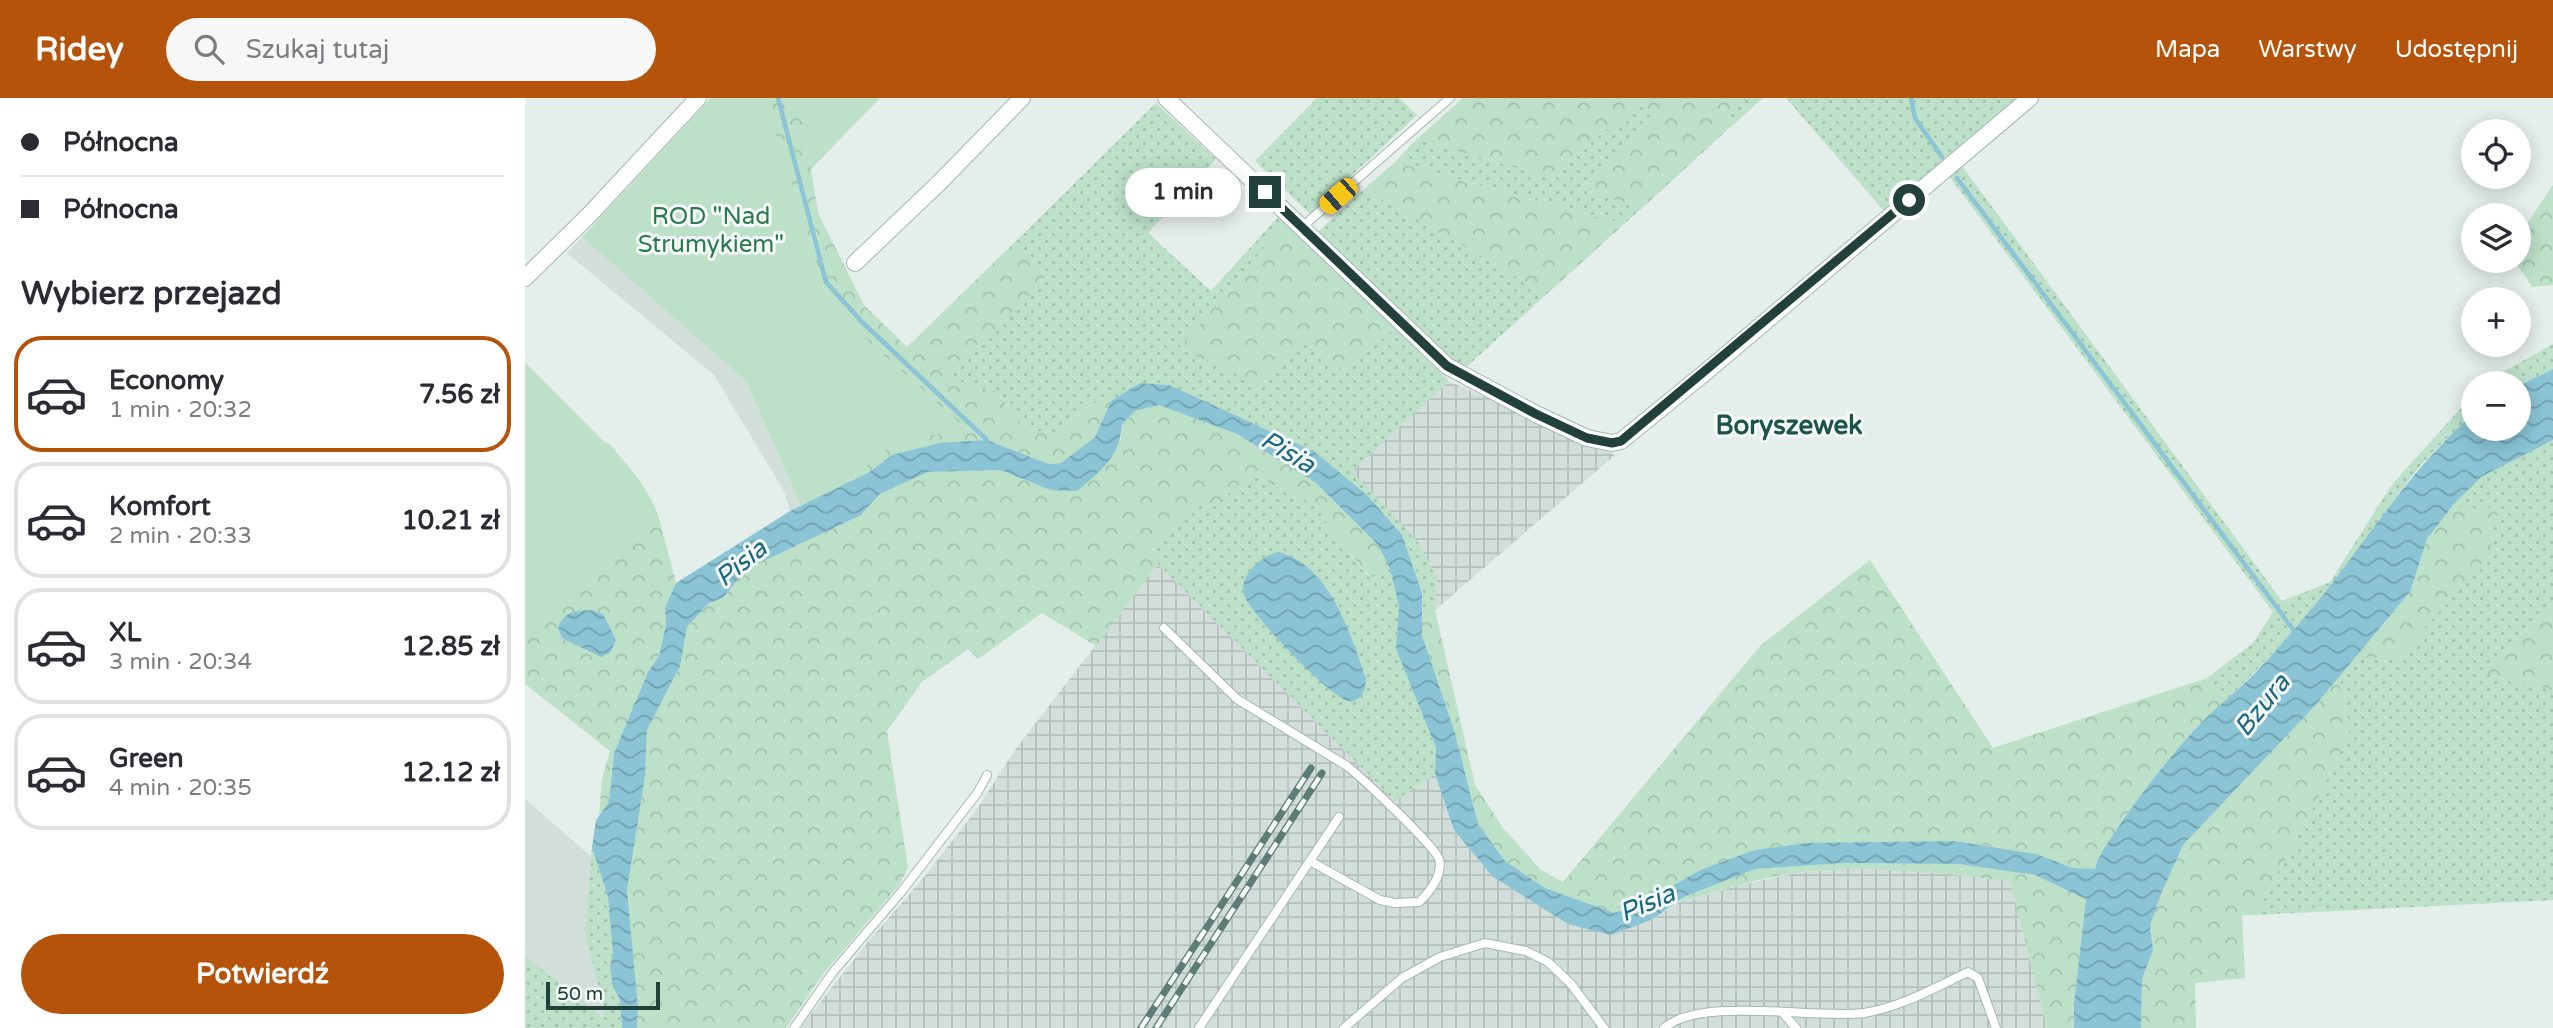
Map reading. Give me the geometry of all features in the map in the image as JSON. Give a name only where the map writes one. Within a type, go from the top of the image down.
[{"type":"street","points":[[525,278],[591,213],[698,98]]},
{"type":"street","points":[[855,263],[939,183],[1022,98]]},
{"type":"street","points":[[1166,98],[1447,366],[1587,438],[1612,443],[1621,441],[1707,371],[2030,98]]},
{"type":"lane","points":[[1302,227],[1450,98]]},
{"type":"lane","points":[[1164,628],[1237,699],[1347,766],[1362,778],[1439,858],[1439,873],[1429,893],[1419,902],[1395,903],[1380,900],[1310,860]]},
{"type":"lane","points":[[794,1028],[833,972],[902,891],[978,792],[987,775]]},
{"type":"lane","points":[[1199,1028],[1339,817]]},
{"type":"lane","points":[[1343,1028],[1402,978],[1440,957],[1485,943],[1526,951],[1548,962],[1571,984],[1604,1028]]},
{"type":"lane","points":[[1664,1028],[1703,1012],[1833,1015],[1864,1013],[1897,1006],[1968,972],[1978,978],[1996,1028]]},
{"type":"lane","points":[[1782,1012],[1796,1028]]},
{"type":"shaded area","points":[[582,237],[746,381],[801,506],[790,511],[785,493],[714,375],[567,253]]},
{"type":"shaded area","points":[[1449,381],[1615,455],[1435,610],[1437,578],[1351,471]]},
{"type":"shaded area","points":[[1158,564],[1395,801],[1435,774],[1454,830],[1492,876],[1651,920],[1678,903],[1744,884],[1796,873],[1846,869],[1914,870],[2010,881],[2047,1028],[800,1028],[977,809],[1015,750]]},
{"type":"shaded area","points":[[525,799],[593,858],[585,936],[604,1008],[601,1018],[525,956]]},
{"type":"green space","name":"ROD \"Nad Strumykiem\"","points":[[711,98],[764,98],[825,291],[869,342],[970,433],[927,435],[887,447],[845,485],[801,506],[746,381],[582,237]]},
{"type":"green space","points":[[764,98],[795,98],[803,118],[818,213],[864,305],[907,347],[1016,241],[1046,277],[948,378],[997,392],[1026,430],[1054,433],[1093,403],[1111,401],[1095,437],[1061,463],[1049,464],[987,440],[892,455],[868,473],[845,485],[887,447],[926,435],[969,432],[869,342],[825,291]]},
{"type":"green space","points":[[795,98],[880,98],[811,169],[803,118]]},
{"type":"green space","points":[[1317,98],[1399,98],[1417,115],[1310,214],[1255,161]]},
{"type":"green space","points":[[1463,98],[1735,98],[1726,131],[1642,208],[1579,189],[1654,123],[1642,102],[1548,177],[1417,139]]},
{"type":"green space","points":[[1735,98],[1763,98],[1726,131]]},
{"type":"green space","points":[[1786,98],[2019,98],[1885,212]]},
{"type":"green space","points":[[1642,101],[1654,123],[1579,189],[1642,208],[1624,224],[1395,162],[1417,139],[1548,177]]},
{"type":"green space","points":[[1156,103],[1216,159],[1148,233],[1211,291],[1278,217],[1285,223],[1180,348],[1307,341],[1343,370],[1395,328],[1449,381],[1352,471],[1418,542],[1437,578],[1435,610],[1422,615],[1422,593],[1402,535],[1169,385],[1140,383],[1111,401],[1093,403],[1054,433],[1026,430],[997,392],[947,378],[1046,277],[1016,241]]},
{"type":"green space","points":[[1395,162],[1624,224],[1547,294],[1364,189]]},
{"type":"green space","points":[[1962,166],[2282,601],[2330,582],[2393,483],[2461,408],[2461,425],[2420,467],[2322,597],[2226,700],[2207,678],[2253,643],[2273,612],[1949,176]]},
{"type":"green space","points":[[2553,185],[2553,285],[2532,287],[2523,273],[2531,273],[2531,218]]},
{"type":"green space","points":[[1364,189],[1547,294],[1462,371],[1317,233]]},
{"type":"green space","points":[[1285,223],[1395,328],[1343,370],[1307,341],[1262,386],[1179,348]]},
{"type":"green space","points":[[2553,344],[2553,369],[2531,380],[2531,371],[2505,371],[2531,357]]},
{"type":"green space","points":[[525,362],[604,442],[610,444],[646,490],[660,522],[525,623]]},
{"type":"green space","points":[[1159,405],[1237,434],[1316,483],[1378,545],[1390,569],[1371,578],[1336,537],[1315,503],[1291,495],[1252,473],[1211,509],[1199,502],[1153,548],[1158,564],[1096,646],[1042,613],[978,659],[968,649],[922,682],[887,731],[908,868],[899,885],[823,974],[786,1028],[637,1028],[638,1007],[627,890],[645,777],[647,730],[680,666],[687,627],[708,604],[724,597],[745,570],[861,515],[880,494],[928,472],[1001,470],[1050,490],[1121,440],[1122,424],[1135,411]]},
{"type":"green space","points":[[2553,440],[2553,603],[2481,673],[2553,690],[2553,900],[2255,915],[2319,797],[2350,729],[2340,686],[2342,671],[2370,640],[2368,658],[2464,509],[2454,504],[2480,477]]},
{"type":"green space","points":[[1252,473],[1291,495],[1315,503],[1336,537],[1370,578],[1390,569],[1399,606],[1396,649],[1436,748],[1437,773],[1395,801],[1158,564],[1152,548],[1199,501],[1211,508]]},
{"type":"green space","points":[[2454,504],[2464,509],[2497,507],[2489,555],[2400,656],[2367,658],[2370,640],[2410,592],[2427,539]]},
{"type":"green space","points":[[660,522],[676,583],[665,608],[666,624],[659,656],[648,672],[614,753],[609,802],[599,816],[602,779],[610,751],[525,684],[525,623]]},
{"type":"green space","points":[[1870,560],[1993,748],[2207,678],[2226,700],[2173,755],[2141,795],[2098,859],[2095,870],[2073,868],[2036,854],[1955,841],[1700,870],[1639,905],[1614,913],[1545,888],[1505,861],[1478,824],[1455,733],[1422,635],[1422,615],[1435,610],[1475,785],[1503,828],[1541,870],[1563,882],[1761,645]]},
{"type":"green space","points":[[2553,603],[2553,690],[2481,673]]},
{"type":"green space","points":[[2342,671],[2340,686],[2350,729],[2319,797],[2255,915],[2242,915],[2245,978],[2195,983],[2196,1028],[2141,1028],[2142,979],[2153,950],[2150,926],[2183,845],[2312,709]]},
{"type":"green space","points":[[592,847],[608,897],[613,953],[610,967],[613,987],[620,1000],[622,1028],[525,1028],[525,956],[602,1017],[604,1007],[585,936]]},
{"type":"green space","points":[[1844,863],[1958,864],[2035,875],[2086,898],[2074,1003],[2074,1028],[2047,1028],[2010,881],[1903,871],[1824,870],[1767,878],[1678,903],[1686,896],[1755,869]]},
{"type":"water","points":[[2553,369],[2553,440],[2481,477],[2454,504],[2427,539],[2410,592],[2312,709],[2183,845],[2150,926],[2153,950],[2142,979],[2141,1028],[2074,1028],[2074,1003],[2086,899],[2035,875],[1958,864],[1844,863],[1755,869],[1686,896],[1651,920],[1611,935],[1568,924],[1492,876],[1454,830],[1435,774],[1436,748],[1396,649],[1399,606],[1390,569],[1378,545],[1316,483],[1237,434],[1159,405],[1135,411],[1122,424],[1118,446],[1113,455],[1101,470],[1077,491],[1050,490],[1001,470],[928,472],[880,494],[861,515],[745,570],[724,597],[708,604],[687,627],[680,666],[647,730],[645,777],[627,890],[638,1007],[637,1028],[622,1028],[620,1000],[613,987],[610,967],[613,953],[608,897],[592,847],[596,820],[609,802],[614,753],[648,672],[659,656],[666,624],[665,608],[676,583],[790,511],[868,473],[892,455],[940,443],[987,440],[1049,464],[1061,463],[1095,437],[1111,401],[1140,383],[1169,385],[1315,452],[1368,496],[1402,535],[1422,593],[1422,635],[1455,733],[1478,824],[1505,861],[1545,888],[1614,913],[1639,905],[1700,870],[1755,850],[1807,843],[1955,841],[2036,854],[2073,868],[2095,869],[2098,859],[2122,822],[2161,769],[2204,720],[2254,674],[2297,626],[2403,490],[2448,438],[2461,426],[2461,441],[2531,441],[2531,380]]},
{"type":"water","points":[[1278,552],[1296,559],[1312,571],[1336,604],[1366,679],[1364,691],[1357,699],[1349,701],[1326,686],[1292,654],[1249,605],[1243,588],[1248,574],[1259,562]]},
{"type":"water","points":[[592,610],[603,614],[616,640],[610,653],[601,657],[562,638],[558,628],[567,615]]},
{"type":"waterway","points":[[778,98],[826,282],[862,322],[987,440],[986,443]]},
{"type":"waterway","points":[[1911,98],[1915,118],[1942,157]]},
{"type":"waterway","points":[[1957,178],[2295,632]]},
{"type":"railway","points":[[1141,1028],[1311,768]]},
{"type":"railway","points":[[1156,1028],[1322,773]]},
{"type":"district","name":"Boryszewek","points":[[1789,425]]},
{"type":"route","points":[[1265,192],[1447,366],[1468,380],[1587,438],[1612,443],[1621,441],[1707,371],[1909,200]]},
{"type":"water label","name":"Pisia","points":[[1288,452]]},
{"type":"water label","name":"Pisia","points":[[741,563]]},
{"type":"water label","name":"Bzura","points":[[2262,705]]},
{"type":"water label","name":"Pisia","points":[[1647,903]]}]
